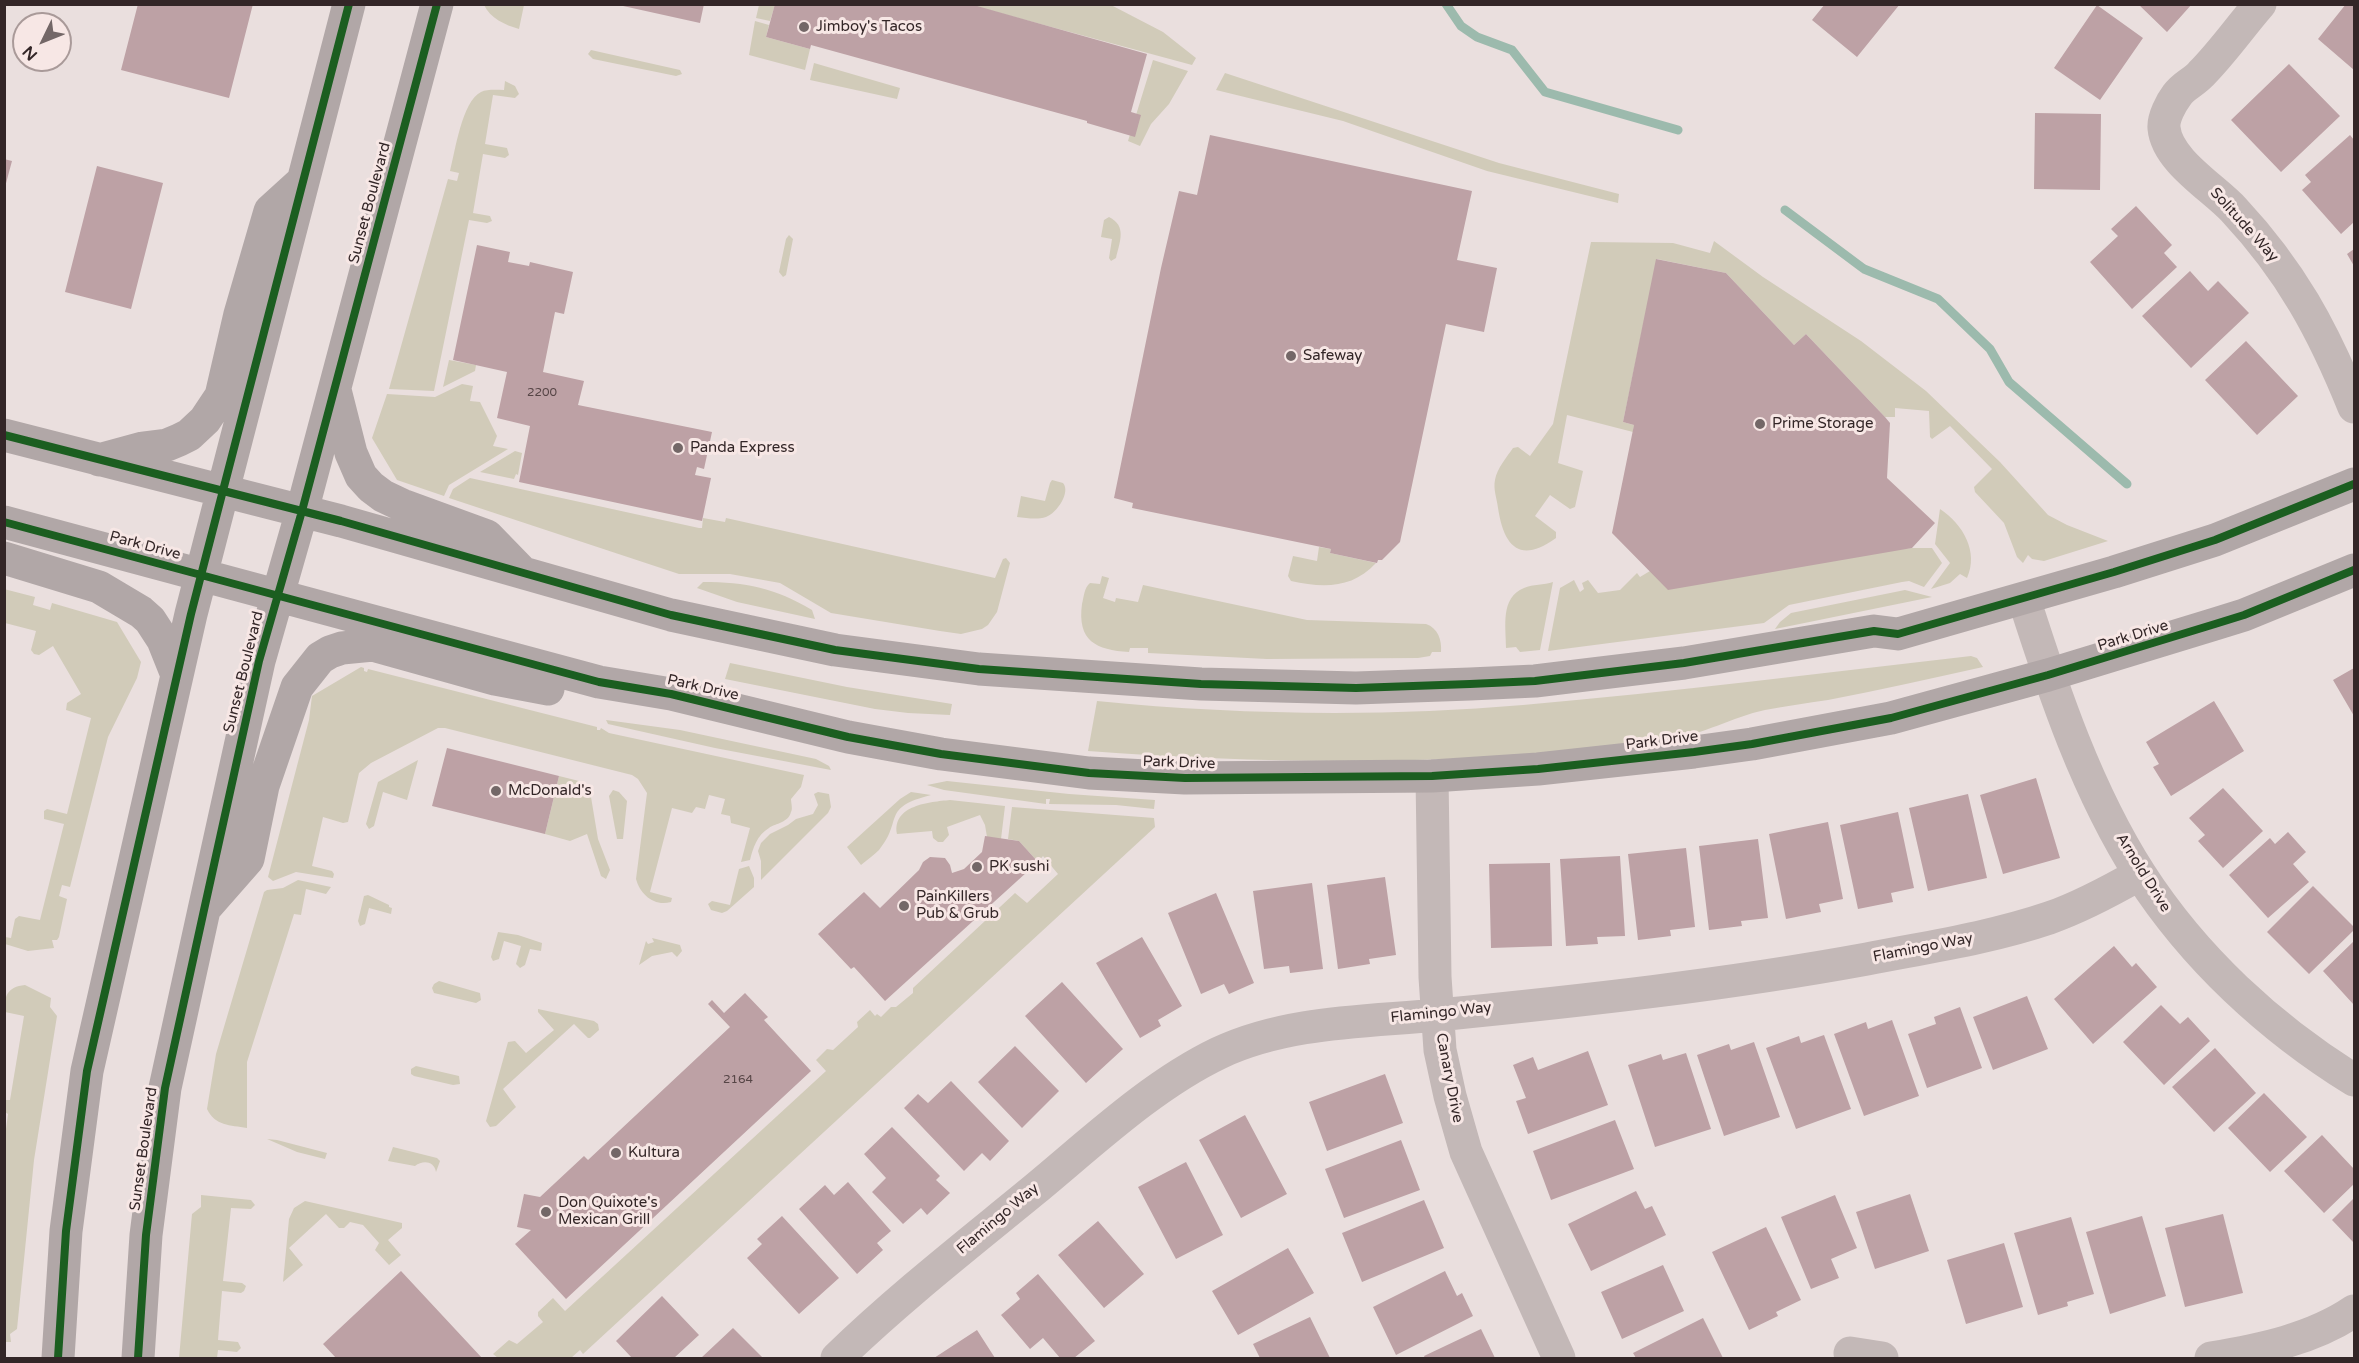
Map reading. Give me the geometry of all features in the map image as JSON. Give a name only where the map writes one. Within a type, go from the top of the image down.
[{"type":"main road","points":[[58,1359],[66,1231],[87,1071],[201,575],[349,4]]},
{"type":"main road","name":"Sunset Boulevard","points":[[138,1359],[146,1235],[165,1088],[204,910],[259,661],[302,511],[437,4]]},
{"type":"main road","points":[[99,460],[179,440],[189,435],[206,420],[221,396],[240,314],[270,211],[303,181]]},
{"type":"main road","points":[[335,387],[351,453],[361,476],[371,487],[402,506],[487,536],[523,573]]},
{"type":"main road","points":[[4,435],[302,511],[671,615],[835,650],[979,669],[1201,684],[1356,688],[1535,681],[1684,663],[1874,631],[1898,634],[2024,599],[2214,540],[2355,484]]},
{"type":"main road","name":"Park Drive","points":[[4,522],[599,682],[670,694],[848,737],[941,754],[1089,773],[1185,778],[1432,776],[1538,769],[1752,744],[1891,718],[2048,675],[2244,615],[2355,570]]},
{"type":"main road","points":[[4,558],[99,587],[141,612],[150,620],[163,640],[177,675]]},
{"type":"main road","points":[[204,910],[248,859],[263,786],[297,687],[320,658],[330,652],[342,648],[373,645],[495,679],[564,692],[599,682]]},
{"type":"street","name":"Solitude Way","points":[[2260,4],[2200,75],[2177,93],[2168,110],[2164,128],[2171,146],[2182,162],[2221,195],[2277,261],[2305,301],[2333,354],[2355,406]]},
{"type":"street","name":"Arnold Drive","points":[[2024,599],[2048,675],[2102,805],[2140,874],[2173,921],[2215,969],[2265,1016],[2311,1053],[2355,1080]]},
{"type":"street","name":"Canary Drive","points":[[1432,776],[1437,1015],[1440,1050],[1466,1152],[1559,1359]]},
{"type":"street","name":"Flamingo Way","points":[[837,1359],[874,1322],[1109,1128],[1172,1081],[1220,1052],[1287,1030],[1638,993],[1797,972],[1998,934],[2053,917],[2140,874]]},
{"type":"street","points":[[2211,1359],[2255,1351],[2301,1336],[2343,1319],[2355,1311]]},
{"type":"street","points":[[1850,1353],[1882,1359]]},
{"type":"shaded area","points":[[484,5],[524,5],[519,29],[498,20]]},
{"type":"shaded area","points":[[759,5],[775,5],[770,21],[756,18]]},
{"type":"shaded area","points":[[970,5],[1111,5],[1163,32],[1196,58],[1192,65]]},
{"type":"shaded area","points":[[755,21],[769,25],[766,37],[810,49],[805,70],[749,55]]},
{"type":"shaded area","points":[[591,50],[680,70],[682,74],[676,76],[593,59],[588,54]]},
{"type":"shaded area","points":[[1153,60],[1188,71],[1169,104],[1151,124],[1140,146],[1128,141]]},
{"type":"shaded area","points":[[814,63],[900,88],[897,99],[810,80]]},
{"type":"shaded area","points":[[1225,73],[1499,163],[1619,194],[1618,203],[1487,171],[1343,121],[1216,90]]},
{"type":"shaded area","points":[[505,81],[515,86],[519,94],[515,98],[493,95],[485,144],[507,148],[509,155],[505,158],[483,154],[473,213],[490,216],[492,221],[487,223],[469,220],[434,391],[389,389],[448,179],[457,181],[459,173],[450,171],[464,116],[474,97],[483,91],[504,90]]},
{"type":"shaded area","points":[[1109,217],[1118,225],[1121,234],[1116,258],[1111,261],[1109,258],[1112,239],[1101,237],[1104,220]]},
{"type":"shaded area","points":[[789,235],[793,239],[786,275],[783,277],[779,272],[786,239]]},
{"type":"shaded area","points":[[1714,241],[1763,277],[1861,341],[1926,391],[2000,462],[2048,515],[2108,541],[2044,561],[2032,559],[2028,555],[2023,563],[2017,557],[2004,523],[1975,492],[1974,487],[1992,469],[1950,426],[1932,439],[1929,411],[1895,408],[1895,417],[1885,417],[1806,334],[1794,345],[1726,273],[1657,259],[1623,422],[1634,425],[1633,432],[1567,415],[1558,463],[1583,471],[1575,507],[1570,509],[1550,495],[1535,516],[1556,532],[1556,538],[1533,550],[1516,547],[1509,541],[1501,522],[1495,480],[1500,467],[1513,448],[1518,447],[1530,456],[1553,424],[1591,242],[1673,243],[1710,253]]},
{"type":"shaded area","points":[[449,360],[476,365],[475,371],[443,387]]},
{"type":"shaded area","points":[[462,384],[473,386],[470,401],[480,402],[497,436],[493,446],[508,449],[449,485],[444,496],[397,480],[372,438],[387,394],[435,397]]},
{"type":"shaded area","points":[[515,451],[522,453],[518,475],[516,474],[514,479],[480,472]]},
{"type":"shaded area","points":[[470,478],[699,528],[702,528],[703,518],[725,522],[726,518],[995,578],[1003,559],[1006,558],[1010,563],[997,612],[988,625],[982,629],[961,634],[940,631],[831,613],[780,583],[730,574],[679,574],[449,498],[453,489]]},
{"type":"shaded area","points":[[1052,480],[1063,483],[1065,487],[1062,502],[1054,511],[1043,518],[1017,517],[1021,496],[1045,501]]},
{"type":"shaded area","points":[[1940,509],[1956,522],[1967,539],[1971,558],[1970,568],[1967,578],[1960,574],[1950,583],[1931,589],[1950,563],[1935,544]]},
{"type":"shaded area","points":[[1319,547],[1331,549],[1330,553],[1376,563],[1367,572],[1347,582],[1314,585],[1291,581],[1288,576],[1293,556],[1317,561]]},
{"type":"shaded area","points":[[1932,548],[1942,563],[1924,587],[1909,581],[1789,605],[1764,623],[1548,651],[1560,588],[1574,580],[1580,592],[1584,589],[1582,583],[1588,580],[1598,593],[1620,590],[1637,573],[1640,577],[1650,571]]},
{"type":"shaded area","points":[[1102,576],[1109,578],[1103,598],[1115,602],[1116,598],[1138,602],[1143,585],[1307,620],[1426,624],[1434,628],[1438,635],[1441,652],[1432,652],[1430,656],[1418,658],[1267,659],[1148,653],[1148,648],[1130,648],[1129,652],[1107,649],[1098,646],[1086,635],[1081,617],[1086,587],[1090,583],[1100,584]]},
{"type":"shaded area","points":[[703,582],[733,583],[773,591],[812,610],[815,619],[737,602],[697,588]]},
{"type":"shaded area","points":[[1553,582],[1540,650],[1520,652],[1516,647],[1506,648],[1505,622],[1511,598],[1524,588]]},
{"type":"shaded area","points":[[4,589],[35,597],[33,605],[50,610],[52,603],[117,622],[141,662],[137,678],[108,737],[70,887],[62,885],[59,896],[67,899],[59,937],[57,940],[52,940],[54,948],[28,951],[5,944],[5,937],[11,938],[15,919],[19,916],[40,920],[64,824],[44,819],[44,811],[47,809],[67,814],[91,718],[66,710],[67,703],[81,694],[53,646],[39,655],[34,654],[31,650],[36,631],[5,623]]},
{"type":"shaded area","points":[[1905,590],[1932,597],[1775,629],[1791,613]]},
{"type":"shaded area","points":[[1971,656],[1977,658],[1983,667],[1828,700],[1765,710],[1682,737],[1597,748],[1524,755],[1379,761],[1234,759],[1088,751],[1097,701],[1256,712],[1364,713],[1470,709],[1635,694]]},
{"type":"shaded area","points":[[730,663],[847,687],[952,704],[950,715],[875,709],[725,679]]},
{"type":"shaded area","points":[[361,667],[367,672],[368,669],[597,727],[597,730],[601,728],[609,733],[804,775],[801,787],[791,799],[792,811],[789,816],[761,834],[750,860],[741,862],[750,828],[731,823],[730,816],[721,814],[725,799],[709,795],[705,809],[696,807],[692,813],[672,808],[650,892],[672,898],[671,902],[659,903],[644,894],[636,879],[647,793],[638,779],[632,775],[438,728],[371,763],[359,773],[348,822],[343,823],[323,817],[312,866],[332,871],[333,878],[296,872],[273,881],[268,877],[309,720],[312,696]]},
{"type":"shaded area","points":[[606,720],[680,730],[816,759],[829,766],[831,770],[715,748],[608,724]]},
{"type":"shaded area","points":[[418,760],[407,800],[383,792],[374,826],[369,829],[366,824],[378,782]]},
{"type":"shaded area","points":[[559,776],[579,781],[585,784],[590,791],[598,839],[610,870],[606,879],[601,876],[587,834],[570,841],[545,834]]},
{"type":"shaded area","points":[[947,781],[1069,794],[1155,800],[1154,809],[1116,805],[1049,804],[1050,799],[1046,799],[1046,804],[944,790],[927,785]]},
{"type":"shaded area","points":[[613,790],[619,792],[627,801],[623,839],[617,839],[609,796]]},
{"type":"shaded area","points":[[818,792],[829,794],[831,807],[828,813],[761,880],[761,861],[758,851],[761,843],[770,834],[796,819],[813,814],[818,805],[814,794]]},
{"type":"shaded area","points":[[911,792],[931,795],[915,800],[899,810],[886,840],[879,850],[861,865],[847,847],[900,799]]},
{"type":"shaded area","points":[[950,800],[1005,806],[1001,839],[987,837],[980,815],[947,827],[949,835],[943,842],[938,842],[933,838],[932,831],[897,834],[897,824],[906,811],[923,804]]},
{"type":"shaded area","points":[[1012,807],[1154,818],[1155,827],[583,1354],[580,1350],[571,1358],[498,1358],[493,1354],[509,1340],[517,1344],[543,1322],[538,1312],[553,1298],[565,1311],[826,1071],[816,1060],[827,1049],[833,1050],[858,1027],[857,1022],[870,1010],[875,1016],[877,1014],[881,1017],[891,1007],[896,1007],[913,993],[913,988],[1015,893],[1027,903],[1058,874],[1043,856],[1038,862],[1019,841],[1008,839]]},
{"type":"shaded area","points":[[749,866],[754,878],[754,887],[727,911],[722,913],[711,910],[708,904],[712,901],[730,905],[739,869]]},
{"type":"shaded area","points":[[298,880],[331,887],[326,894],[306,889],[301,915],[294,914],[247,1062],[247,1128],[224,1124],[214,1119],[207,1109],[216,1054],[264,892],[283,888]]},
{"type":"shaded area","points":[[368,895],[389,905],[392,908],[391,914],[369,908],[365,924],[360,926],[358,921],[364,896]]},
{"type":"shaded area","points":[[498,932],[518,935],[542,943],[541,951],[530,949],[525,965],[520,968],[516,964],[521,946],[504,941],[499,959],[493,961],[491,957]]},
{"type":"shaded area","points":[[652,938],[680,945],[682,951],[677,957],[672,952],[652,956],[639,965],[646,941],[648,944],[654,942]]},
{"type":"shaded area","points":[[439,981],[480,993],[481,1000],[476,1003],[434,993],[432,988]]},
{"type":"shaded area","points":[[25,985],[51,998],[50,1007],[57,1016],[34,1160],[17,1329],[10,1334],[11,1342],[5,1342],[4,1144],[8,1114],[5,1112],[5,1100],[10,1100],[24,1016],[5,1012],[5,1006],[10,990]]},
{"type":"shaded area","points":[[538,1009],[594,1021],[598,1024],[599,1030],[588,1038],[574,1024],[503,1089],[516,1107],[496,1126],[490,1127],[486,1121],[508,1042],[515,1041],[526,1053],[554,1030],[538,1012]]},
{"type":"shaded area","points":[[416,1066],[459,1076],[460,1084],[453,1085],[414,1076],[411,1074],[411,1069]]},
{"type":"shaded area","points":[[267,1139],[327,1153],[325,1159],[297,1152]]},
{"type":"shaded area","points":[[393,1147],[437,1158],[440,1161],[436,1172],[435,1168],[428,1163],[415,1166],[388,1161]]},
{"type":"shaded area","points":[[201,1195],[251,1200],[255,1205],[251,1209],[231,1208],[223,1281],[242,1283],[246,1286],[241,1293],[222,1291],[218,1340],[238,1342],[241,1348],[237,1352],[218,1350],[217,1358],[179,1358],[192,1214],[201,1207]]},
{"type":"shaded area","points":[[305,1201],[402,1223],[402,1228],[388,1240],[401,1255],[389,1265],[375,1250],[379,1243],[363,1225],[350,1222],[344,1228],[339,1228],[326,1214],[289,1248],[303,1265],[283,1282],[289,1219],[294,1208]]},
{"type":"building","points":[[138,4],[253,4],[229,98],[121,70]]},
{"type":"building","points":[[614,4],[704,4],[700,23]]},
{"type":"building","points":[[775,4],[970,4],[1147,54],[1131,112],[1141,115],[1135,137],[1087,123],[1087,121],[811,45],[810,49],[766,37]]},
{"type":"building","points":[[1825,4],[1900,4],[1857,57],[1812,20]]},
{"type":"building","points":[[2138,4],[2192,4],[2167,32]]},
{"type":"building","points":[[2346,4],[2354,4],[2354,70],[2318,39]]},
{"type":"building","points":[[2097,5],[2143,38],[2100,100],[2054,68]]},
{"type":"building","points":[[2289,64],[2340,116],[2281,172],[2231,120]]},
{"type":"building","points":[[2035,113],[2101,114],[2100,190],[2034,189]]},
{"type":"building","name":"Safeway","points":[[1210,135],[1472,191],[1457,260],[1497,268],[1484,332],[1446,324],[1400,542],[1377,563],[1330,553],[1331,549],[1132,508],[1133,503],[1114,498],[1179,191],[1197,195]]},
{"type":"building","points":[[2350,135],[2354,140],[2354,222],[2341,234],[2302,190],[2311,182],[2305,175]]},
{"type":"building","points":[[4,159],[12,161],[5,187],[4,187]]},
{"type":"building","points":[[97,166],[163,183],[131,309],[65,292]]},
{"type":"building","points":[[2136,206],[2172,245],[2164,253],[2177,267],[2132,309],[2090,262],[2118,236],[2111,229]]},
{"type":"building","points":[[477,245],[510,252],[508,262],[529,266],[530,262],[573,272],[564,314],[555,312],[543,372],[584,381],[578,405],[712,432],[704,469],[697,467],[695,475],[711,478],[702,521],[519,482],[530,426],[497,418],[507,372],[453,360]]},
{"type":"building","points":[[2354,249],[2354,266],[2347,254]]},
{"type":"building","name":"Prime Storage","points":[[1656,259],[1726,273],[1794,345],[1806,334],[1885,417],[1890,423],[1887,478],[1935,523],[1912,548],[1668,590],[1612,533],[1634,425],[1623,422]]},
{"type":"building","points":[[2190,271],[2208,291],[2218,281],[2249,313],[2191,368],[2142,316]]},
{"type":"building","points":[[2246,341],[2298,396],[2257,435],[2205,380]]},
{"type":"building","points":[[2354,668],[2354,716],[2333,680]]},
{"type":"building","points":[[2214,701],[2244,751],[2171,796],[2153,767],[2159,764],[2146,742]]},
{"type":"building","name":"McDonald's","points":[[447,748],[559,776],[545,834],[432,806]]},
{"type":"building","points":[[2036,778],[2060,858],[2003,874],[1980,795]]},
{"type":"building","points":[[2223,788],[2263,831],[2223,868],[2198,841],[2205,835],[2189,818]]},
{"type":"building","points":[[1968,794],[1987,878],[1928,891],[1909,808]]},
{"type":"building","points":[[1898,812],[1914,888],[1891,893],[1893,902],[1858,909],[1840,825]]},
{"type":"building","points":[[1828,822],[1843,899],[1819,904],[1821,912],[1786,919],[1769,834]]},
{"type":"building","points":[[2288,832],[2306,852],[2293,864],[2309,882],[2268,918],[2229,875],[2270,838],[2275,844]]},
{"type":"building","points":[[985,836],[1019,841],[1038,862],[885,1001],[854,967],[851,969],[818,934],[864,892],[880,908],[930,857],[945,858],[952,873],[964,869],[982,852]]},
{"type":"building","points":[[1758,839],[1768,918],[1741,921],[1742,926],[1709,930],[1699,846]]},
{"type":"building","points":[[1686,848],[1695,927],[1670,930],[1671,936],[1638,940],[1628,854]]},
{"type":"building","points":[[1620,856],[1625,936],[1597,937],[1598,944],[1566,946],[1560,859]]},
{"type":"building","points":[[1550,863],[1552,946],[1491,948],[1489,864]]},
{"type":"building","points":[[1385,877],[1396,955],[1369,959],[1370,964],[1338,969],[1327,885]]},
{"type":"building","points":[[1312,883],[1323,969],[1290,973],[1289,966],[1264,969],[1253,891]]},
{"type":"building","points":[[2313,886],[2354,927],[2354,930],[2309,974],[2267,932]]},
{"type":"building","points":[[1216,893],[1254,983],[1229,994],[1224,984],[1201,994],[1168,913]]},
{"type":"building","points":[[1142,937],[1182,1006],[1158,1020],[1161,1026],[1140,1038],[1096,963]]},
{"type":"building","points":[[2354,941],[2354,1005],[2323,971]]},
{"type":"building","points":[[2114,946],[2132,967],[2136,963],[2157,987],[2093,1044],[2054,999]]},
{"type":"building","points":[[1062,982],[1123,1049],[1086,1083],[1025,1016]]},
{"type":"building","points":[[745,993],[768,1017],[764,1020],[811,1071],[566,1299],[515,1244],[531,1230],[517,1227],[524,1194],[540,1197],[584,1156],[588,1160],[730,1027],[708,1004],[712,1000],[724,1013]]},
{"type":"building","points":[[2027,996],[2048,1049],[1993,1070],[1973,1017]]},
{"type":"building","points":[[2161,1005],[2180,1024],[2188,1017],[2210,1041],[2164,1085],[2123,1042]]},
{"type":"building","points":[[1960,1007],[1982,1068],[1927,1088],[1908,1034],[1936,1024],[1934,1017]]},
{"type":"building","points":[[1892,1020],[1919,1096],[1864,1116],[1834,1034],[1866,1022],[1868,1029]]},
{"type":"building","points":[[1824,1035],[1851,1109],[1796,1129],[1766,1048],[1799,1036],[1801,1043]]},
{"type":"building","points":[[1754,1042],[1780,1117],[1724,1136],[1697,1055],[1729,1044],[1731,1050]]},
{"type":"building","points":[[1015,1046],[1059,1091],[1022,1128],[978,1082]]},
{"type":"building","points":[[2215,1048],[2256,1093],[2214,1132],[2172,1087]]},
{"type":"building","points":[[1588,1051],[1608,1105],[1528,1134],[1516,1101],[1526,1098],[1513,1065],[1533,1057],[1538,1070]]},
{"type":"building","points":[[1686,1053],[1711,1129],[1655,1147],[1628,1065],[1661,1054],[1663,1060]]},
{"type":"building","points":[[1385,1074],[1403,1123],[1327,1151],[1309,1102]]},
{"type":"building","points":[[951,1081],[1009,1141],[990,1161],[982,1153],[964,1171],[904,1108],[918,1094],[928,1103]]},
{"type":"building","points":[[2264,1093],[2307,1137],[2270,1172],[2228,1128]]},
{"type":"building","points":[[1245,1115],[1287,1194],[1241,1218],[1199,1140]]},
{"type":"building","points":[[1615,1120],[1634,1169],[1551,1200],[1533,1151]]},
{"type":"building","points":[[892,1127],[940,1176],[936,1180],[950,1193],[927,1215],[921,1208],[903,1224],[872,1192],[886,1178],[864,1154]]},
{"type":"building","points":[[2322,1135],[2354,1169],[2354,1184],[2324,1213],[2284,1171]]},
{"type":"building","points":[[1401,1140],[1420,1190],[1344,1218],[1325,1169]]},
{"type":"building","points":[[1186,1162],[1223,1235],[1176,1259],[1138,1187]]},
{"type":"building","points":[[848,1182],[891,1231],[877,1243],[883,1250],[857,1274],[799,1209],[825,1185],[834,1195]]},
{"type":"building","points":[[1636,1191],[1645,1209],[1652,1206],[1666,1235],[1591,1271],[1568,1224]]},
{"type":"building","points":[[1910,1194],[1929,1251],[1875,1269],[1856,1212]]},
{"type":"building","points":[[1835,1195],[1857,1248],[1831,1259],[1839,1278],[1811,1289],[1781,1217]]},
{"type":"building","points":[[2354,1198],[2354,1243],[2332,1220]]},
{"type":"building","points":[[1424,1200],[1444,1248],[1362,1282],[1342,1233]]},
{"type":"building","points":[[2223,1214],[2243,1293],[2185,1307],[2165,1228]]},
{"type":"building","points":[[782,1216],[839,1278],[799,1314],[747,1258],[762,1244],[757,1239]]},
{"type":"building","points":[[2142,1216],[2166,1296],[2110,1314],[2086,1232]]},
{"type":"building","points":[[2071,1217],[2094,1294],[2067,1302],[2068,1306],[2038,1315],[2014,1233]]},
{"type":"building","points":[[1098,1221],[1144,1274],[1104,1308],[1058,1255]]},
{"type":"building","points":[[1766,1227],[1801,1300],[1776,1312],[1778,1316],[1749,1330],[1712,1252]]},
{"type":"building","points":[[2004,1243],[2023,1307],[1966,1324],[1947,1260]]},
{"type":"building","points":[[1288,1248],[1314,1293],[1238,1335],[1212,1291]]},
{"type":"building","points":[[1663,1265],[1684,1311],[1622,1339],[1601,1292]]},
{"type":"building","points":[[401,1271],[482,1358],[336,1358],[323,1344]]},
{"type":"building","points":[[1445,1271],[1457,1296],[1462,1293],[1473,1316],[1396,1355],[1373,1307]]},
{"type":"building","points":[[1038,1274],[1095,1341],[1074,1358],[1060,1358],[1043,1338],[1030,1349],[1001,1315],[1020,1299],[1016,1293]]},
{"type":"building","points":[[662,1296],[699,1335],[674,1358],[632,1358],[616,1341]]},
{"type":"building","points":[[1310,1317],[1330,1358],[1260,1358],[1253,1344]]},
{"type":"building","points":[[1703,1318],[1723,1358],[1636,1358],[1633,1353]]},
{"type":"building","points":[[733,1328],[763,1358],[701,1358]]},
{"type":"building","points":[[1481,1329],[1495,1358],[1425,1358],[1424,1356]]},
{"type":"building","points":[[977,1330],[995,1358],[934,1358]]},
{"type":"waterway","points":[[1446,4],[1461,26],[1477,37],[1512,50],[1545,92],[1678,130]]},
{"type":"waterway","points":[[1785,210],[1864,269],[1938,299],[1990,349],[2009,382],[2127,484]]},
{"type":"cycle path","points":[[58,1358],[66,1231],[87,1071],[191,614],[349,4]]},
{"type":"cycle path","points":[[138,1358],[146,1235],[165,1088],[204,910],[259,661],[302,511],[437,4]]},
{"type":"cycle path","points":[[4,435],[341,521],[671,615],[835,650],[979,669],[1201,684],[1356,688],[1535,681],[1684,663],[1874,631],[1898,634],[2114,572],[2215,540],[2354,484]]},
{"type":"cycle path","points":[[4,522],[599,682],[671,694],[848,737],[941,754],[1089,773],[1185,778],[1432,776],[1538,769],[1752,744],[1891,718],[2048,675],[2244,615],[2354,570]]},
{"type":"place","name":"Jimboy's Tacos","points":[[804,27]]},
{"type":"place","name":"Safeway","points":[[1291,356]]},
{"type":"place","name":"Prime Storage","points":[[1760,424]]},
{"type":"place","name":"Panda Express","points":[[678,448]]},
{"type":"place","name":"McDonald's","points":[[496,791]]},
{"type":"place","name":"PK sushi","points":[[977,867]]},
{"type":"place","name":"PainKillers Pub & Grub","points":[[904,906]]},
{"type":"place","name":"Kultura","points":[[616,1153]]},
{"type":"place","name":"Don Quixote's Mexican Grill","points":[[546,1212]]}]
